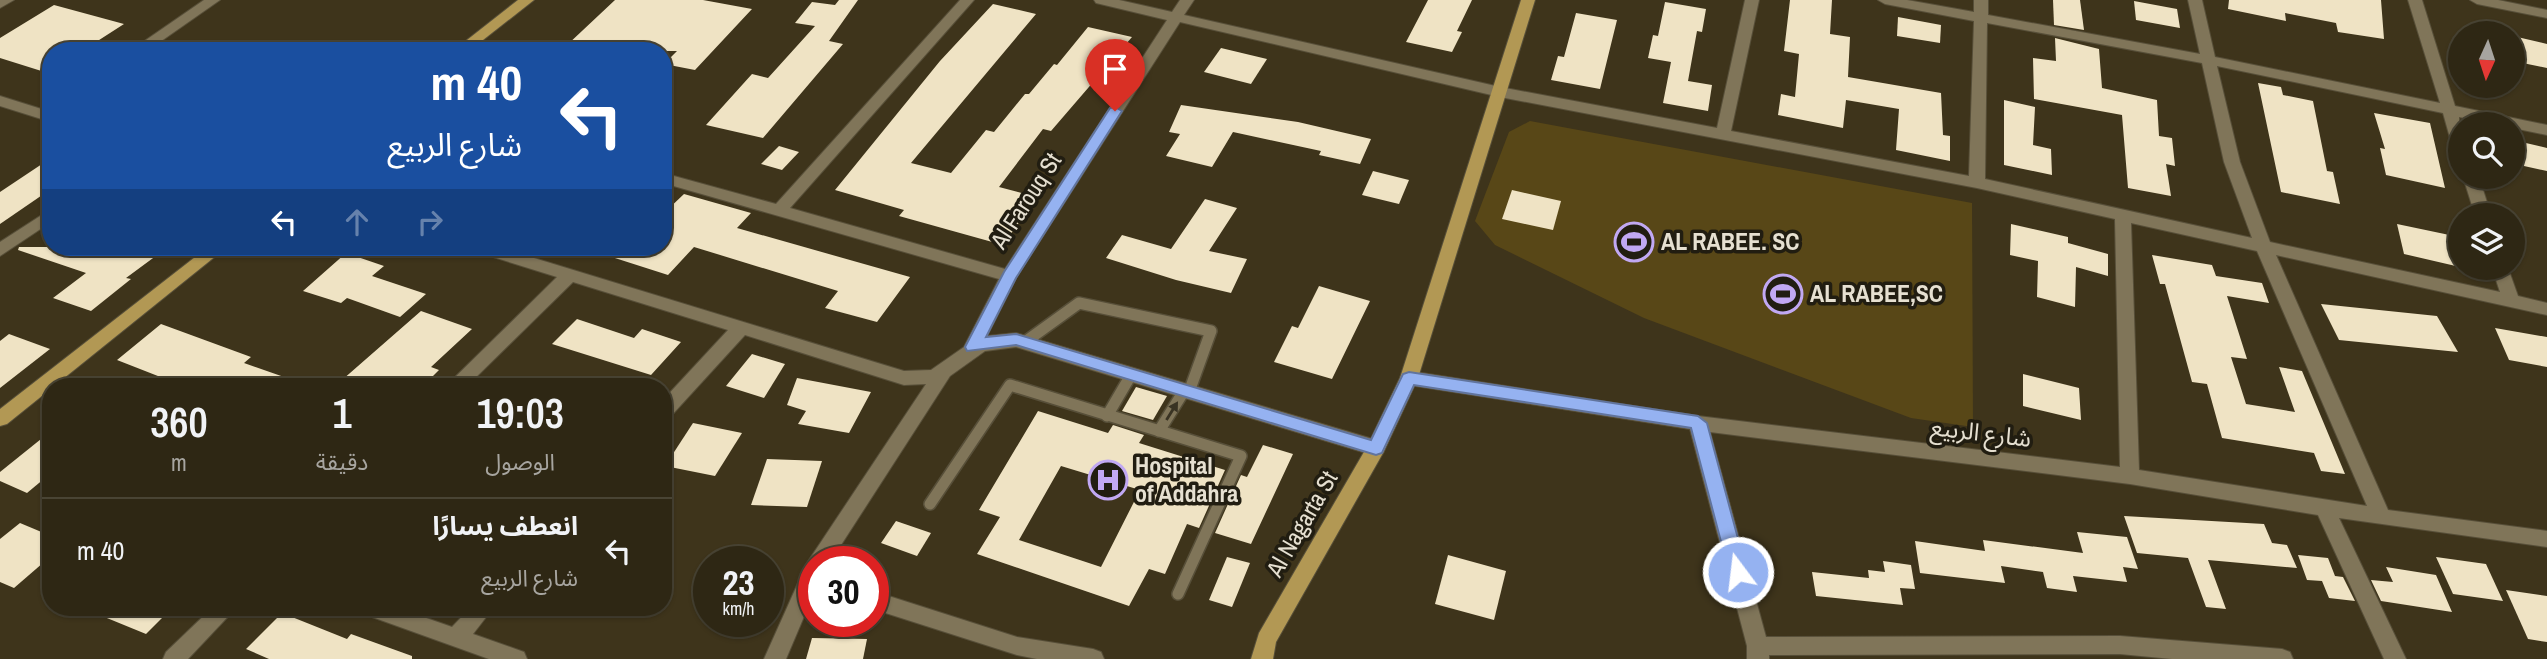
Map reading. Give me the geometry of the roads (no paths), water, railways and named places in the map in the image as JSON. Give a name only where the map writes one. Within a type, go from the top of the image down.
[{"type":"main road","points":[[472,42],[527,0]]},
{"type":"main road","name":"Al Nagarta St","points":[[1262,659],[1266,640],[1376,448],[1409,378],[1528,0]]},
{"type":"main road","points":[[58,378],[208,256]]},
{"type":"main road","points":[[0,419],[42,390]]},
{"type":"street","points":[[0,4],[7,0]]},
{"type":"street","points":[[150,42],[213,0]]},
{"type":"street","points":[[778,212],[967,0]]},
{"type":"street","points":[[1101,0],[1500,92],[1977,183],[2547,309]]},
{"type":"street","name":"Al Farouq St","points":[[973,347],[1009,276],[1187,0]]},
{"type":"street","points":[[1723,135],[1752,0]]},
{"type":"street","points":[[1885,0],[2208,60],[2547,130]]},
{"type":"street","points":[[1977,183],[1981,0]]},
{"type":"street","points":[[2195,0],[2232,162],[2263,246],[2381,517]]},
{"type":"street","points":[[2415,0],[2449,110]]},
{"type":"street","points":[[2477,0],[2547,13]]},
{"type":"street","points":[[0,101],[42,112]]},
{"type":"street","points":[[672,181],[1009,276]]},
{"type":"street","points":[[2123,215],[2130,476]]},
{"type":"street","points":[[0,250],[42,220]]},
{"type":"street","points":[[509,256],[904,378],[934,376],[973,347],[999,339],[1025,342],[1376,448]]},
{"type":"street","points":[[463,378],[570,275]]},
{"type":"street","points":[[2504,280],[2511,301]]},
{"type":"street","points":[[672,402],[741,328]]},
{"type":"street","points":[[830,546],[945,370]]},
{"type":"street","name":"شارع الربيع","points":[[1409,378],[1698,423],[2130,476],[2381,517],[2547,539]]},
{"type":"street","points":[[1698,423],[1758,652],[2122,652],[2282,659]]},
{"type":"street","points":[[2324,507],[2395,659]]},
{"type":"street","points":[[775,659],[798,606]]},
{"type":"street","points":[[889,606],[1017,653],[1093,659]]},
{"type":"street","points":[[174,659],[218,616]]},
{"type":"street","points":[[395,616],[516,659]]},
{"type":"street","points":[[457,637],[476,616]]},
{"type":"lane","points":[[1025,342],[1079,303],[1210,331],[1187,392],[1159,431]]},
{"type":"lane","points":[[1107,416],[1131,374]]},
{"type":"lane","points":[[930,504],[1010,385],[1241,456],[1178,594]]},
{"type":"place","name":"AL RABEE. SC","points":[[1634,242]]},
{"type":"place","name":"AL RABEE,SC","points":[[1783,294]]},
{"type":"place","name":"Hospital of Addahra","points":[[1108,480]]}]
